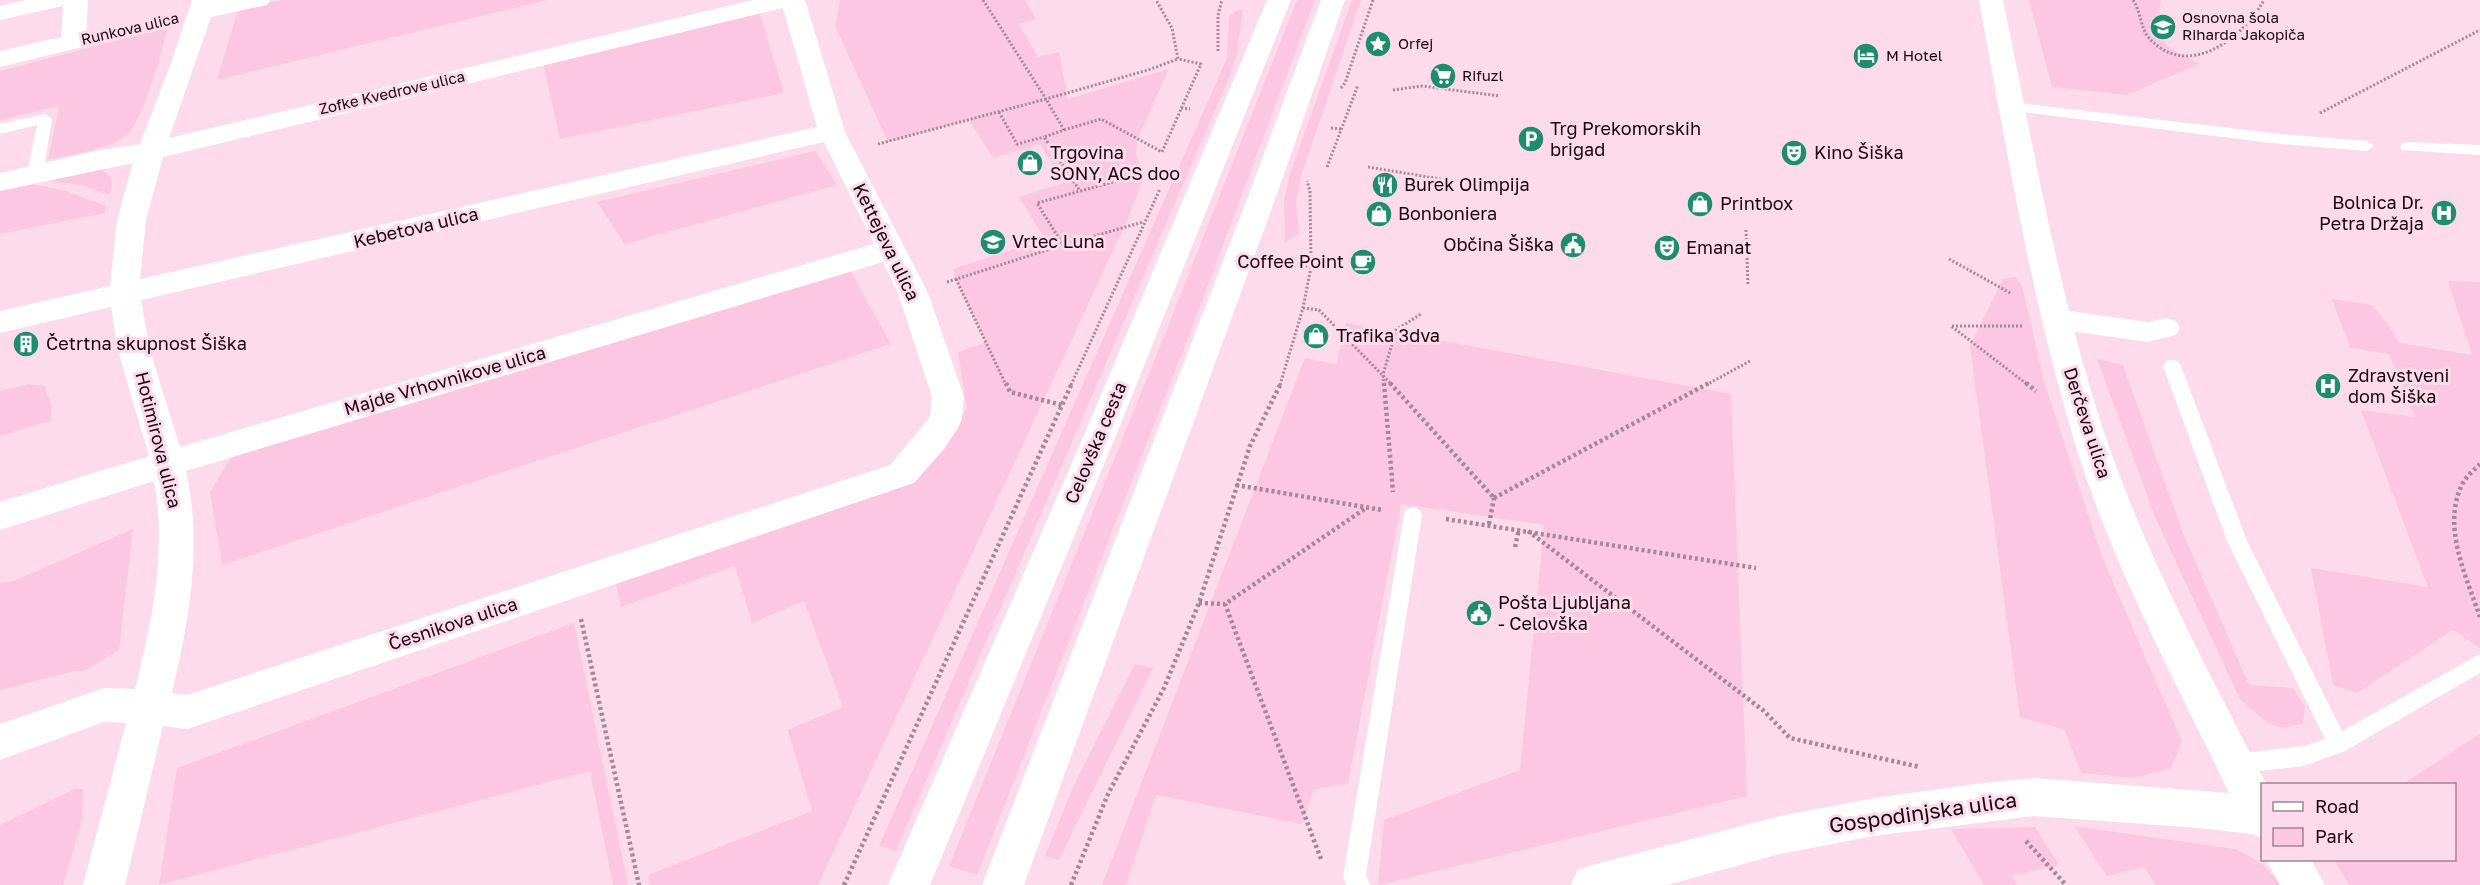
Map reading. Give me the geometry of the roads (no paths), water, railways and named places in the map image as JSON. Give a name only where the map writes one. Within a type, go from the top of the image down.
[{"type":"street","points":[[0,13],[59,0]]},
{"type":"street","name":"Runkova ulica","points":[[0,59],[73,42],[76,0]]},
{"type":"street","name":"Runkova ulica","points":[[203,6],[258,0]]},
{"type":"street","name":"Zofke Kvedrove ulica","points":[[0,182],[104,158],[151,151],[784,0]]},
{"type":"street","name":"Kettejeva ulica","points":[[793,0],[837,143],[914,293],[948,397],[946,419],[932,440],[902,474]]},
{"type":"street","name":"Celovška cesta","points":[[909,885],[1103,429],[1279,0]]},
{"type":"street","points":[[1003,885],[1260,204],[1333,0]]},
{"type":"street","name":"Derčeva ulica","points":[[1991,0],[2011,107],[2042,323],[2128,541],[2202,699],[2261,816]]},
{"type":"street","name":"Hotimirova ulica","points":[[104,885],[149,707],[176,574],[174,493],[129,326],[126,294],[129,235],[143,171],[203,6]]},
{"type":"street","name":"Kebetova ulica","points":[[0,322],[837,143]]},
{"type":"street","name":"Majde Vrhovnikove ulica","points":[[0,516],[241,441],[892,249]]},
{"type":"street","points":[[2042,323],[2147,332],[2167,328]]},
{"type":"street","name":"Česnikova ulica","points":[[0,742],[104,705],[187,712],[902,474]]},
{"type":"street","name":"Gospodinjska ulica","points":[[1592,885],[1776,836],[1874,817],[1983,802],[2034,797],[2199,809],[2261,818]]},
{"type":"street","points":[[2289,861],[2304,885]]},
{"type":"lane","points":[[2011,107],[2271,138],[2367,146]]},
{"type":"lane","points":[[0,129],[45,118],[35,174]]},
{"type":"lane","points":[[2407,147],[2480,150]]},
{"type":"lane","points":[[2172,366],[2237,541],[2338,744]]},
{"type":"lane","points":[[1359,885],[1354,877],[1404,513]]},
{"type":"lane","points":[[2235,764],[2304,756],[2338,744],[2480,663]]},
{"type":"place","name":"Osnovna šola Riharda Jakopiča","points":[[2163,27]]},
{"type":"place","name":"Orfej","points":[[1378,44]]},
{"type":"place","name":"M Hotel","points":[[1866,56]]},
{"type":"place","name":"Rifuzl","points":[[1443,76]]},
{"type":"place","name":"Trg Prekomorskih brigad","points":[[1531,139]]},
{"type":"place","name":"Kino Šiška","points":[[1794,153]]},
{"type":"place","name":"Trgovina SONY, ACS doo","points":[[1030,163]]},
{"type":"place","name":"Burek Olimpija","points":[[1385,185]]},
{"type":"place","name":"Printbox","points":[[1700,204]]},
{"type":"place","name":"Bolnica Dr. Petra Držaja","points":[[2444,213]]},
{"type":"place","name":"Bonboniera","points":[[1379,214]]},
{"type":"place","name":"Vrtec Luna","points":[[993,242]]},
{"type":"place","name":"Občina Šiška","points":[[1573,245]]},
{"type":"place","name":"Emanat","points":[[1667,248]]},
{"type":"place","name":"Coffee Point","points":[[1363,262]]},
{"type":"place","name":"Trafika 3dva","points":[[1316,336]]},
{"type":"place","name":"Četrtna skupnost Šiška","points":[[26,344]]},
{"type":"place","name":"Zdravstveni dom Šiška","points":[[2328,386]]},
{"type":"place","name":"Pošta Ljubljana - Celovška","points":[[1479,613]]}]
